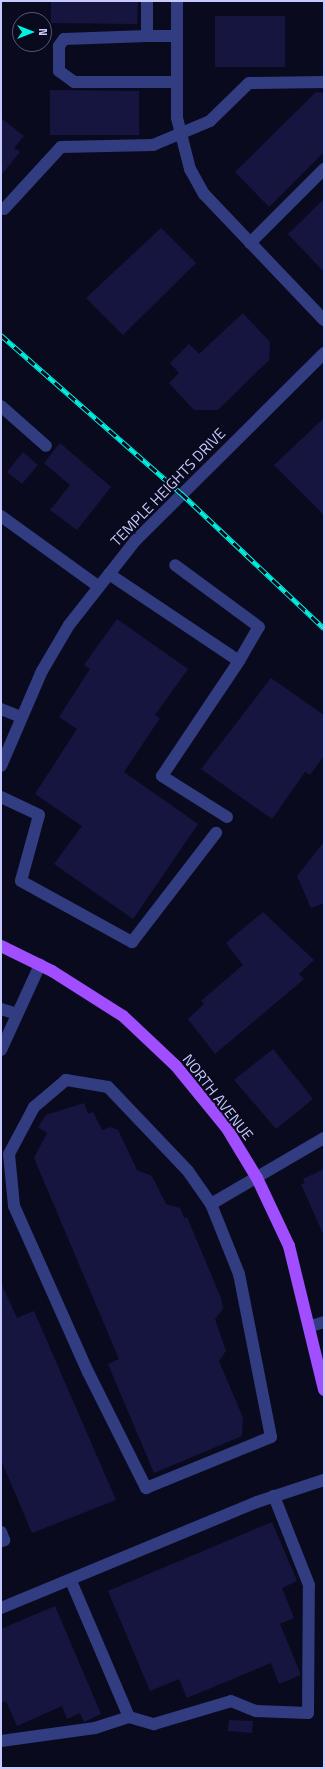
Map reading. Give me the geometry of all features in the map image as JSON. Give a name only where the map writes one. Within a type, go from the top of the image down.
[{"type":"main road","name":"NORTH AVENUE","points":[[1,946],[40,966],[123,1016],[176,1066],[226,1128],[257,1178],[289,1246],[311,1326],[322,1372],[324,1390]]},
{"type":"street","points":[[147,1],[147,36]]},
{"type":"street","points":[[177,1],[177,82],[181,133],[190,169],[204,194],[324,320]]},
{"type":"street","points":[[177,36],[64,39],[59,46],[59,71],[74,82],[177,82]]},
{"type":"street","points":[[4,209],[61,147],[153,145],[210,120],[249,83],[324,82]]},
{"type":"street","points":[[250,243],[324,169]]},
{"type":"street","name":"TEMPLE HEIGHTS DRIVE","points":[[1,766],[21,717],[57,645],[109,574],[181,493],[324,353]]},
{"type":"street","points":[[1,406],[46,446]]},
{"type":"street","points":[[1,516],[99,587]]},
{"type":"street","points":[[175,565],[259,627],[162,776],[227,817]]},
{"type":"street","points":[[109,574],[238,661]]},
{"type":"street","points":[[1,710],[21,717]]},
{"type":"street","points":[[1,797],[39,814],[21,881],[132,942],[216,833]]},
{"type":"street","points":[[1,1050],[40,966]]},
{"type":"street","points":[[1,1009],[18,1014]]},
{"type":"street","points":[[66,1080],[108,1087],[188,1171],[211,1204],[239,1274],[271,1437],[146,1488],[88,1372],[14,1206],[9,1154],[34,1107],[66,1080]]},
{"type":"street","points":[[211,1204],[324,1138]]},
{"type":"street","points":[[311,1326],[324,1322]]},
{"type":"street","points":[[1,1608],[71,1581],[274,1496],[324,1480]]},
{"type":"street","points":[[1,1741],[95,1728],[129,1717],[154,1724],[231,1701],[256,1711],[308,1713],[309,1585],[274,1496]]},
{"type":"street","points":[[1,1532],[4,1540],[1,1541]]},
{"type":"street","points":[[71,1581],[129,1717]]},
{"type":"building","points":[[51,1],[138,1],[137,24],[52,23]]},
{"type":"building","points":[[215,16],[285,16],[285,67],[215,67]]},
{"type":"building","points":[[50,90],[139,91],[139,135],[50,135]]},
{"type":"building","points":[[316,92],[324,93],[324,152],[269,207],[235,172]]},
{"type":"building","points":[[1,118],[24,136],[14,148],[20,152],[1,175]]},
{"type":"building","points":[[324,199],[324,272],[288,234]]},
{"type":"building","points":[[161,228],[196,263],[123,335],[86,298]]},
{"type":"building","points":[[243,313],[270,342],[269,360],[218,410],[194,410],[169,383],[179,373],[170,363],[189,344],[199,354]]},
{"type":"building","points":[[324,418],[324,515],[274,465]]},
{"type":"building","points":[[60,443],[111,487],[77,530],[50,510],[70,485],[44,463]]},
{"type":"building","points":[[23,452],[38,465],[22,484],[7,472]]},
{"type":"building","points":[[117,619],[188,669],[155,715],[160,718],[124,772],[198,824],[133,919],[54,864],[82,826],[35,794],[77,729],[59,717],[90,669],[84,665]]},
{"type":"building","points":[[271,678],[324,715],[324,756],[310,775],[305,772],[272,819],[201,769]]},
{"type":"building","points":[[324,842],[324,903],[311,908],[297,876]]},
{"type":"building","points":[[263,912],[314,960],[299,974],[304,979],[215,1054],[188,1019],[204,1004],[201,1001],[243,965],[226,943]]},
{"type":"building","points":[[273,1049],[313,1099],[276,1129],[234,1080]]},
{"type":"building","points":[[84,1103],[88,1114],[93,1112],[102,1130],[110,1127],[118,1130],[137,1170],[152,1176],[166,1204],[180,1208],[184,1218],[187,1217],[221,1298],[223,1309],[215,1319],[226,1351],[219,1361],[243,1418],[242,1436],[154,1473],[108,1364],[119,1359],[34,1158],[47,1133],[38,1127],[46,1115]]},
{"type":"building","points":[[324,1169],[324,1236],[301,1184],[305,1183],[303,1179]]},
{"type":"building","points":[[1,1283],[17,1318],[34,1311],[116,1500],[32,1533],[1,1460]]},
{"type":"building","points":[[272,1522],[297,1581],[282,1588],[294,1618],[280,1624],[301,1675],[279,1684],[271,1663],[187,1698],[179,1679],[150,1691],[108,1591]]},
{"type":"building","points":[[55,1606],[101,1714],[84,1722],[80,1713],[67,1719],[62,1706],[17,1726],[6,1701],[1,1703],[1,1629]]},
{"type":"building","points":[[229,1720],[253,1721],[252,1733],[228,1731]]},
{"type":"railway","points":[[1,335],[181,493],[324,628]]}]
